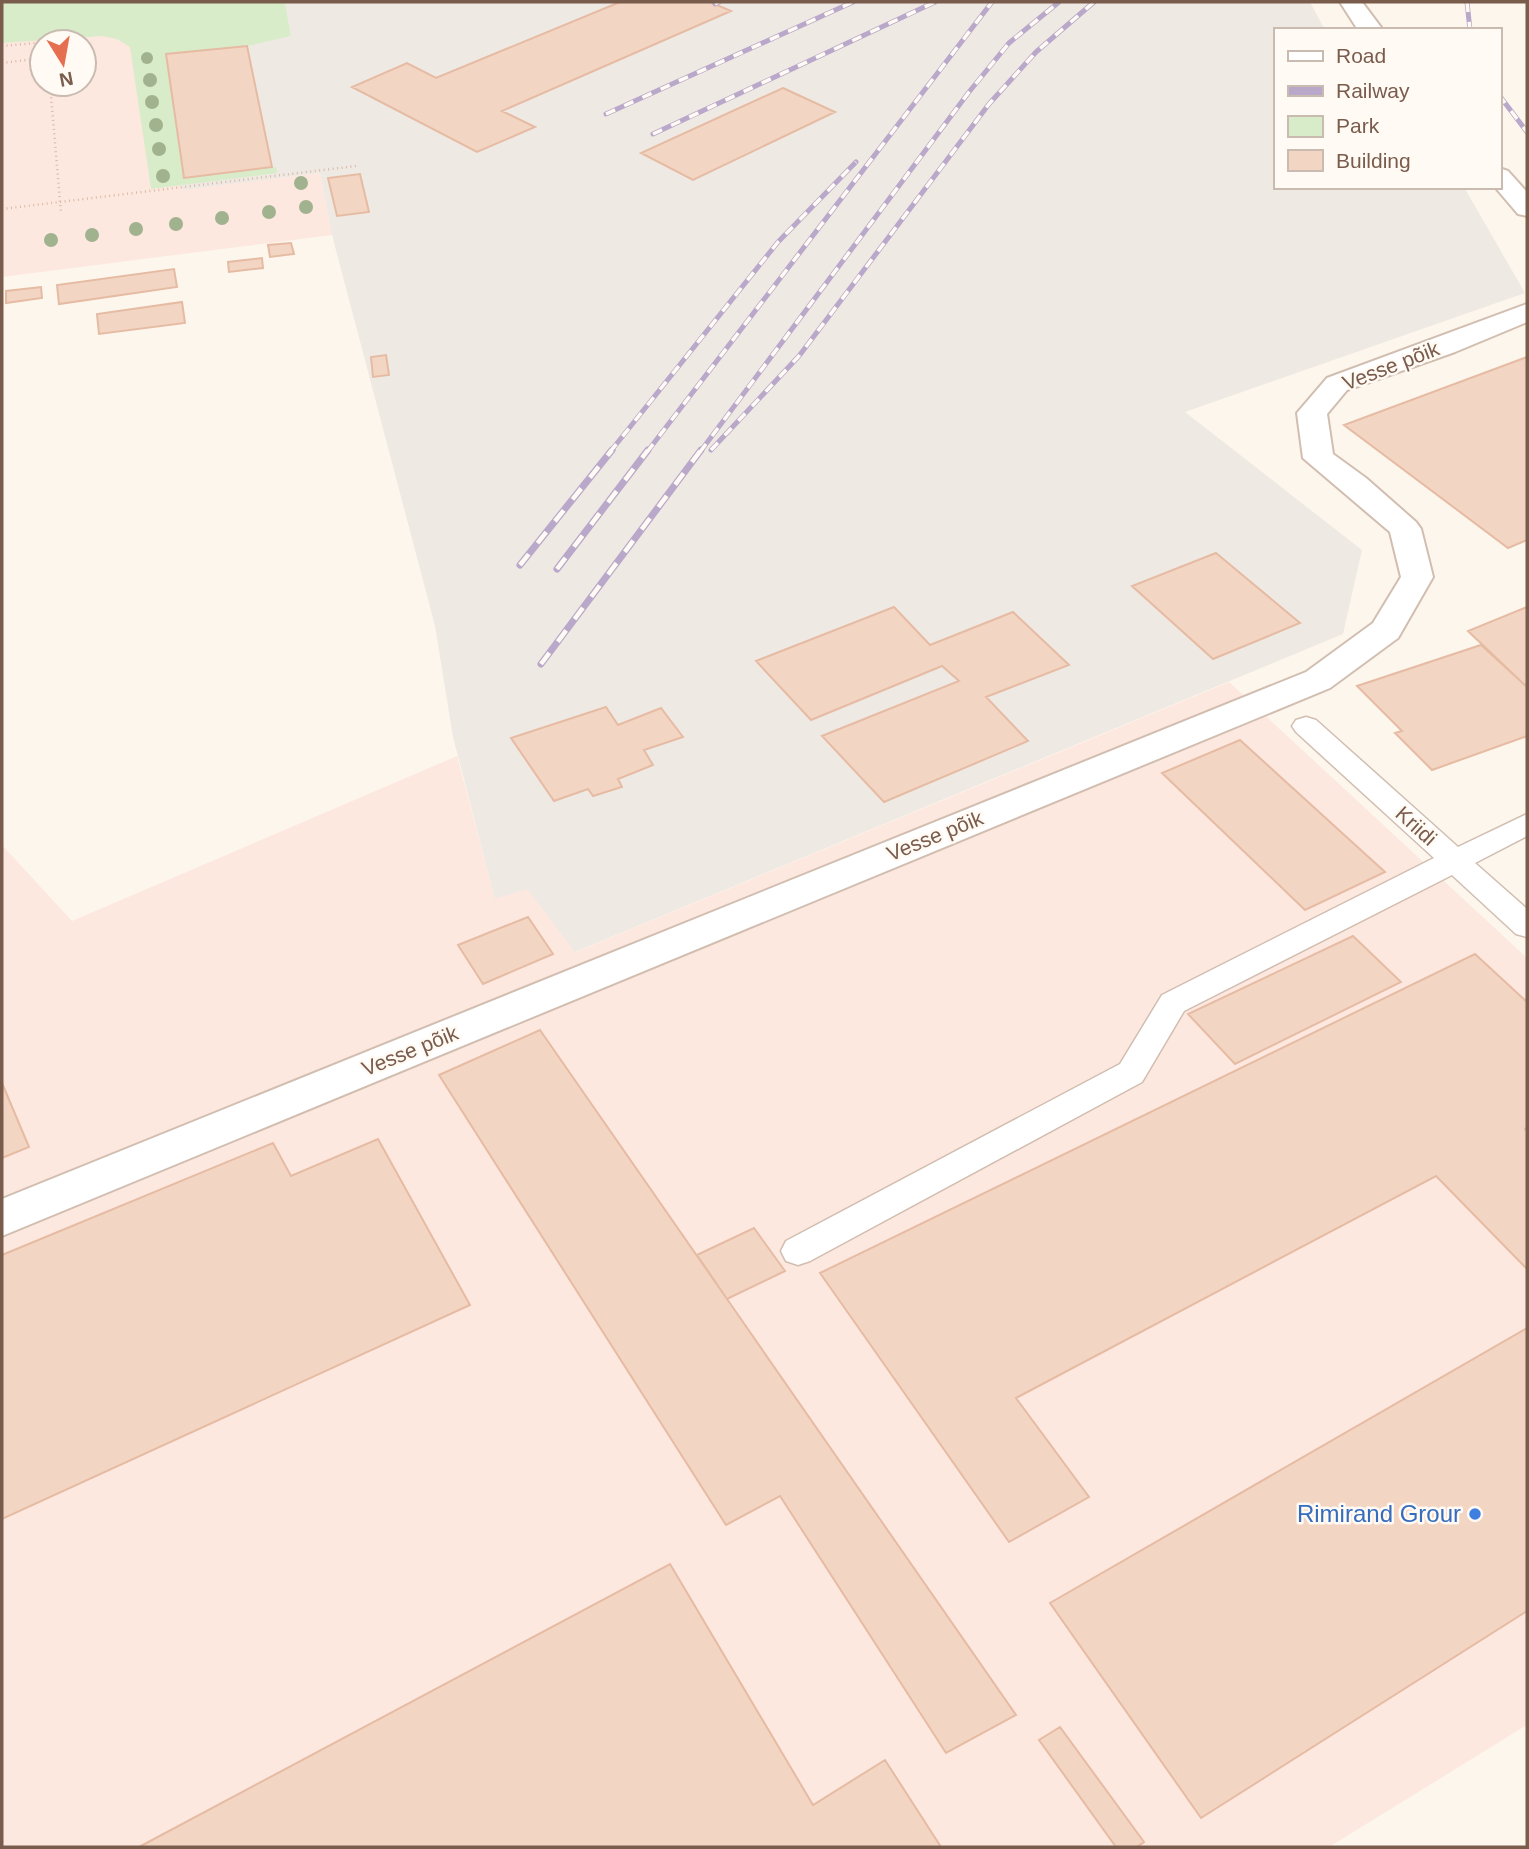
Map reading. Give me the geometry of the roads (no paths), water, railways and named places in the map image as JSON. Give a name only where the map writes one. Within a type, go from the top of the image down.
[{"type":"street","points":[[1351,2],[1369,28]]},
{"type":"street","points":[[1501,178],[1527,208]]},
{"type":"street","name":"Vesse põik","points":[[2,1218],[1318,680],[1386,630],[1417,577],[1405,529],[1355,485],[1318,458],[1312,413],[1337,384],[1445,346],[1527,312]]},
{"type":"lane","name":"Kriidi","points":[[1306,726],[1527,926]]},
{"type":"lane","points":[[798,1251],[1131,1073],[1147,1052],[1157,1023],[1173,1003],[1527,824]]},
{"type":"railway","points":[[715,4],[719,2]]},
{"type":"railway","points":[[606,114],[853,2]]},
{"type":"railway","points":[[653,134],[935,2]]},
{"type":"railway","points":[[647,452],[992,2]]},
{"type":"railway","points":[[700,452],[969,92],[1009,43],[1059,2]]},
{"type":"railway","points":[[711,450],[799,356],[989,104],[1036,52],[1094,2]]},
{"type":"railway","points":[[1467,2],[1470,28]]},
{"type":"railway","points":[[1501,98],[1527,132]]},
{"type":"railway","points":[[610,452],[778,242],[856,162]]},
{"type":"railway","points":[[520,565],[612,450]]},
{"type":"railway","points":[[557,569],[648,450]]},
{"type":"railway","points":[[541,664],[701,450]]},
{"type":"place","name":"Rimirand Grour","points":[[1475,1514]]}]
